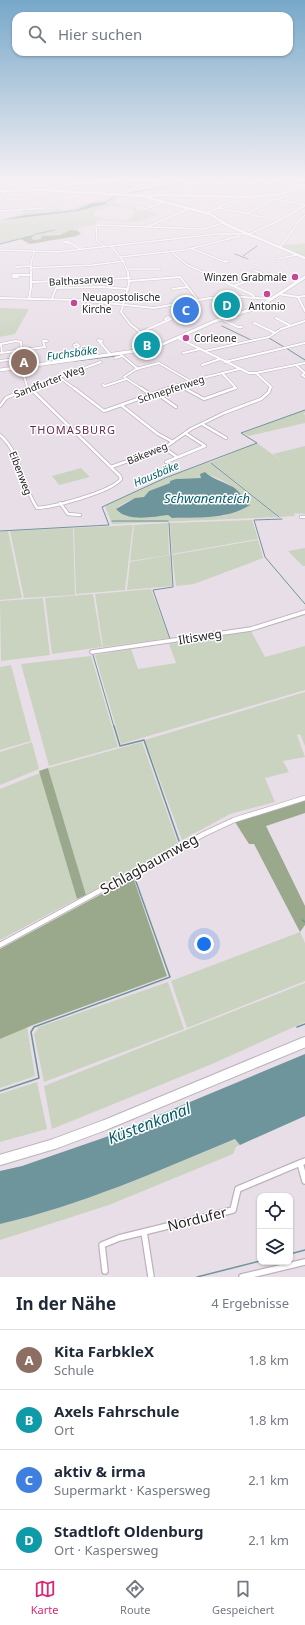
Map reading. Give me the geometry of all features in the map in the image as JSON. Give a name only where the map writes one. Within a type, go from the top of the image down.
[{"type":"main road","points":[[0,1160],[54,1144],[105,1125],[305,1042]]},
{"type":"street","points":[[97,241],[104,247]]},
{"type":"street","points":[[0,250],[57,252],[160,241]]},
{"type":"street","points":[[120,257],[192,249],[224,241]]},
{"type":"street","points":[[264,241],[305,258]]},
{"type":"street","points":[[279,247],[285,241]]},
{"type":"street","points":[[69,243],[81,250]]},
{"type":"street","points":[[111,246],[124,262],[128,269],[130,279],[120,310],[122,315],[139,333],[157,346]]},
{"type":"street","points":[[192,249],[225,261]]},
{"type":"street","points":[[29,298],[32,282],[30,267],[34,252]]},
{"type":"street","points":[[172,252],[187,265],[253,295],[254,297]]},
{"type":"street","points":[[277,259],[297,255]]},
{"type":"street","points":[[21,266],[97,265],[124,262]]},
{"type":"street","points":[[128,269],[160,269]]},
{"type":"street","points":[[234,286],[264,275],[256,270]]},
{"type":"street","points":[[18,275],[31,275]]},
{"type":"street","name":"Balthasarweg","points":[[32,282],[180,277],[183,279],[187,287]]},
{"type":"street","points":[[0,370],[110,354],[121,354],[157,346],[221,319],[256,308],[305,277]]},
{"type":"street","points":[[66,280],[67,288]]},
{"type":"street","points":[[52,299],[55,289],[101,287],[128,289]]},
{"type":"street","points":[[173,289],[187,287],[197,299]]},
{"type":"street","points":[[278,294],[298,297],[305,296]]},
{"type":"street","points":[[0,298],[77,300],[122,306],[164,308],[197,299],[254,297],[271,299]]},
{"type":"street","points":[[298,297],[305,311]]},
{"type":"street","points":[[276,318],[289,325]]},
{"type":"street","points":[[221,319],[238,327],[242,327]]},
{"type":"street","points":[[139,333],[166,320]]},
{"type":"street","points":[[205,351],[269,338],[289,325],[305,321]]},
{"type":"street","points":[[254,323],[275,333]]},
{"type":"street","points":[[178,338],[249,373],[256,373],[305,363]]},
{"type":"street","points":[[226,339],[235,344]]},
{"type":"street","points":[[0,361],[22,358],[22,350],[21,342],[16,341],[1,344],[1,353],[22,350],[45,347],[43,341],[47,341]]},
{"type":"street","points":[[100,342],[110,354]]},
{"type":"street","points":[[226,362],[305,343]]},
{"type":"street","points":[[76,348],[83,358]]},
{"type":"street","points":[[183,353],[200,349]]},
{"type":"street","points":[[115,358],[121,354]]},
{"type":"street","points":[[121,354],[138,369]]},
{"type":"street","points":[[202,365],[220,359]]},
{"type":"street","name":"Sandfurter Weg","points":[[0,406],[0,403],[8,397],[101,362]]},
{"type":"street","points":[[103,385],[105,386],[125,378],[138,369],[159,363],[190,381]]},
{"type":"street","points":[[296,365],[305,373],[302,375],[305,377]]},
{"type":"street","points":[[21,366],[25,383],[29,388],[121,478],[118,483],[60,503],[68,514],[80,515]]},
{"type":"street","name":"Schnepfenweg","points":[[59,377],[104,411],[190,381],[239,369]]},
{"type":"street","points":[[179,385],[200,398],[208,398],[236,388],[222,373]]},
{"type":"street","name":"Bäkeweg","points":[[111,467],[164,448],[185,433],[202,424],[224,413],[261,399],[269,392],[271,386],[256,373]]},
{"type":"street","points":[[125,378],[151,395]]},
{"type":"street","points":[[156,393],[176,407]]},
{"type":"street","points":[[121,405],[158,434],[173,442]]},
{"type":"street","points":[[202,424],[226,438]]},
{"type":"street","points":[[166,462],[205,446],[185,433]]},
{"type":"street","name":"Eibenweg","points":[[0,434],[12,446],[19,473],[35,507],[43,508],[60,503]]},
{"type":"street","points":[[164,448],[177,457]]},
{"type":"street","name":"Iltisweg","points":[[92,652],[251,629],[305,612]]},
{"type":"street","name":"Schlagbaumweg","points":[[0,945],[204,834],[234,820],[305,798]]},
{"type":"street","name":"Nordufer","points":[[105,1271],[102,1244],[118,1238],[234,1210],[238,1189],[302,1162],[305,1181]]},
{"type":"street","points":[[144,1232],[151,1277]]},
{"type":"street","points":[[242,1277],[305,1262]]},
{"type":"green space","points":[[0,241],[15,241],[0,245]]},
{"type":"green space","points":[[23,241],[30,241],[29,244]]},
{"type":"green space","points":[[24,241],[49,241],[30,244]]},
{"type":"green space","points":[[305,243],[305,257],[282,247],[286,244],[290,245]]},
{"type":"green space","points":[[0,308],[29,309],[15,334],[0,337]]},
{"type":"green space","points":[[305,410],[305,413],[303,413],[305,415],[305,423],[248,436],[243,433],[286,417],[289,418],[287,416]]},
{"type":"green space","points":[[257,443],[283,462],[273,454],[305,446],[305,514],[294,513],[295,516],[280,517],[211,462]]},
{"type":"green space","points":[[209,462],[278,517],[112,524],[105,506],[165,478]],"holes":[[[208,475],[231,486],[248,503],[224,516],[172,518],[168,515],[131,517],[116,509],[122,504],[136,498],[144,497],[149,491],[170,483],[176,479],[201,478]]]},
{"type":"green space","points":[[81,468],[90,477],[59,485],[52,476]]},
{"type":"green space","points":[[252,520],[258,539],[172,554],[170,523]]},
{"type":"green space","points":[[168,523],[169,555],[130,561],[134,525]]},
{"type":"green space","points":[[133,525],[125,590],[76,594],[74,528]]},
{"type":"green space","points":[[73,528],[75,595],[24,598],[10,531]]},
{"type":"green space","points":[[8,531],[22,598],[0,600],[0,532]]},
{"type":"green space","points":[[258,540],[263,558],[194,584],[176,586],[172,555]]},
{"type":"green space","points":[[305,548],[305,566],[303,566],[288,551]]},
{"type":"green space","points":[[170,555],[172,586],[127,590],[130,562]]},
{"type":"green space","points":[[151,589],[169,638],[103,647],[95,594]]},
{"type":"green space","points":[[93,594],[102,647],[52,654],[45,598]]},
{"type":"green space","points":[[43,598],[50,655],[1,661],[0,601]]},
{"type":"green space","points":[[251,631],[265,657],[305,646],[305,690],[121,744],[95,655],[131,649],[138,669],[176,663],[169,644]]},
{"type":"green space","points":[[91,656],[118,747],[49,766],[21,664]]},
{"type":"green space","points":[[11,665],[31,741],[0,750],[0,667]]},
{"type":"green space","points":[[305,692],[305,746],[300,734],[297,735],[305,757],[283,761],[289,772],[265,778],[275,802],[230,814],[182,840],[145,740]]},
{"type":"green space","points":[[32,742],[39,769],[0,785],[0,752]]},
{"type":"green space","points":[[142,742],[178,844],[86,895],[48,768]]},
{"type":"green space","points":[[48,768],[86,895],[77,899],[39,771]]},
{"type":"green space","points":[[40,773],[77,899],[0,940],[0,789]]},
{"type":"green space","points":[[305,800],[305,813],[266,826],[305,906],[305,925],[300,932],[254,844],[249,844],[235,822]]},
{"type":"green space","points":[[133,877],[167,976],[33,1025],[0,1039],[0,949]]},
{"type":"green space","points":[[300,932],[305,943],[305,981],[187,1028],[171,981]]},
{"type":"green space","points":[[168,982],[184,1029],[44,1082],[34,1034],[39,1027]]},
{"type":"green space","points":[[305,983],[305,1022],[212,1064],[52,1129],[44,1086]]},
{"type":"green space","points":[[27,1027],[35,1076],[0,1088],[0,1039]]},
{"type":"green space","points":[[37,1082],[47,1129],[0,1142],[0,1094]]},
{"type":"green space","points":[[236,1139],[240,1145],[236,1147],[233,1154],[109,1205],[0,1240],[0,1224],[90,1197],[149,1175]]},
{"type":"water","name":"Schwanenteich","points":[[205,472],[210,476],[230,485],[240,493],[250,505],[241,510],[212,517],[172,518],[168,515],[140,518],[127,516],[116,509],[135,498],[144,497],[149,491],[170,483],[170,481],[176,479],[201,478],[200,474]]},
{"type":"water","name":"Küstenkanal","points":[[305,1054],[305,1116],[240,1145],[235,1139],[90,1197],[0,1224],[0,1171],[22,1166],[106,1137]]},
{"type":"waterway","points":[[0,244],[13,241]]},
{"type":"waterway","points":[[243,256],[257,246]]},
{"type":"waterway","points":[[235,254],[248,259]]},
{"type":"waterway","points":[[222,326],[251,340]]},
{"type":"waterway","points":[[269,338],[284,347]]},
{"type":"waterway","points":[[286,348],[305,360]]},
{"type":"waterway","name":"Fuchsbäke","points":[[75,361],[116,356]]},
{"type":"waterway","name":"Hausbäke","points":[[0,531],[109,525],[102,507],[165,478],[257,443],[241,433],[305,410]]},
{"type":"waterway","points":[[211,463],[279,517]]},
{"type":"waterway","points":[[282,519],[254,520],[265,557],[305,604]]},
{"type":"waterway","points":[[112,521],[168,521]]},
{"type":"waterway","points":[[169,523],[173,587],[153,590],[170,639]]},
{"type":"waterway","points":[[93,655],[114,727]]},
{"type":"waterway","points":[[114,726],[120,746],[144,740],[179,841]]},
{"type":"waterway","points":[[0,1091],[39,1078],[31,1032],[34,1027],[170,977],[134,876],[175,853]]},
{"type":"waterway","points":[[297,1027],[305,1024]]},
{"type":"waterway","points":[[293,1253],[305,1250]]},
{"type":"waterway","points":[[197,1277],[257,1262]]},
{"type":"place","name":"Winzen Grabmale","points":[[295,277]]},
{"type":"place","name":"Antonio","points":[[267,294]]},
{"type":"place","name":"Neuapostolische Kirche","points":[[74,303]]},
{"type":"place","name":"Stadtloft Oldenburg","points":[[227,305]]},
{"type":"place","name":"aktiv & irma","points":[[186,310]]},
{"type":"place","name":"Corleone","points":[[186,338]]},
{"type":"place","name":"Axels Fahrschule","points":[[147,345]]},
{"type":"place","name":"Kita FarbkleX","points":[[24,362]]},
{"type":"district","name":"THOMASBURG","points":[[73,430]]}]
